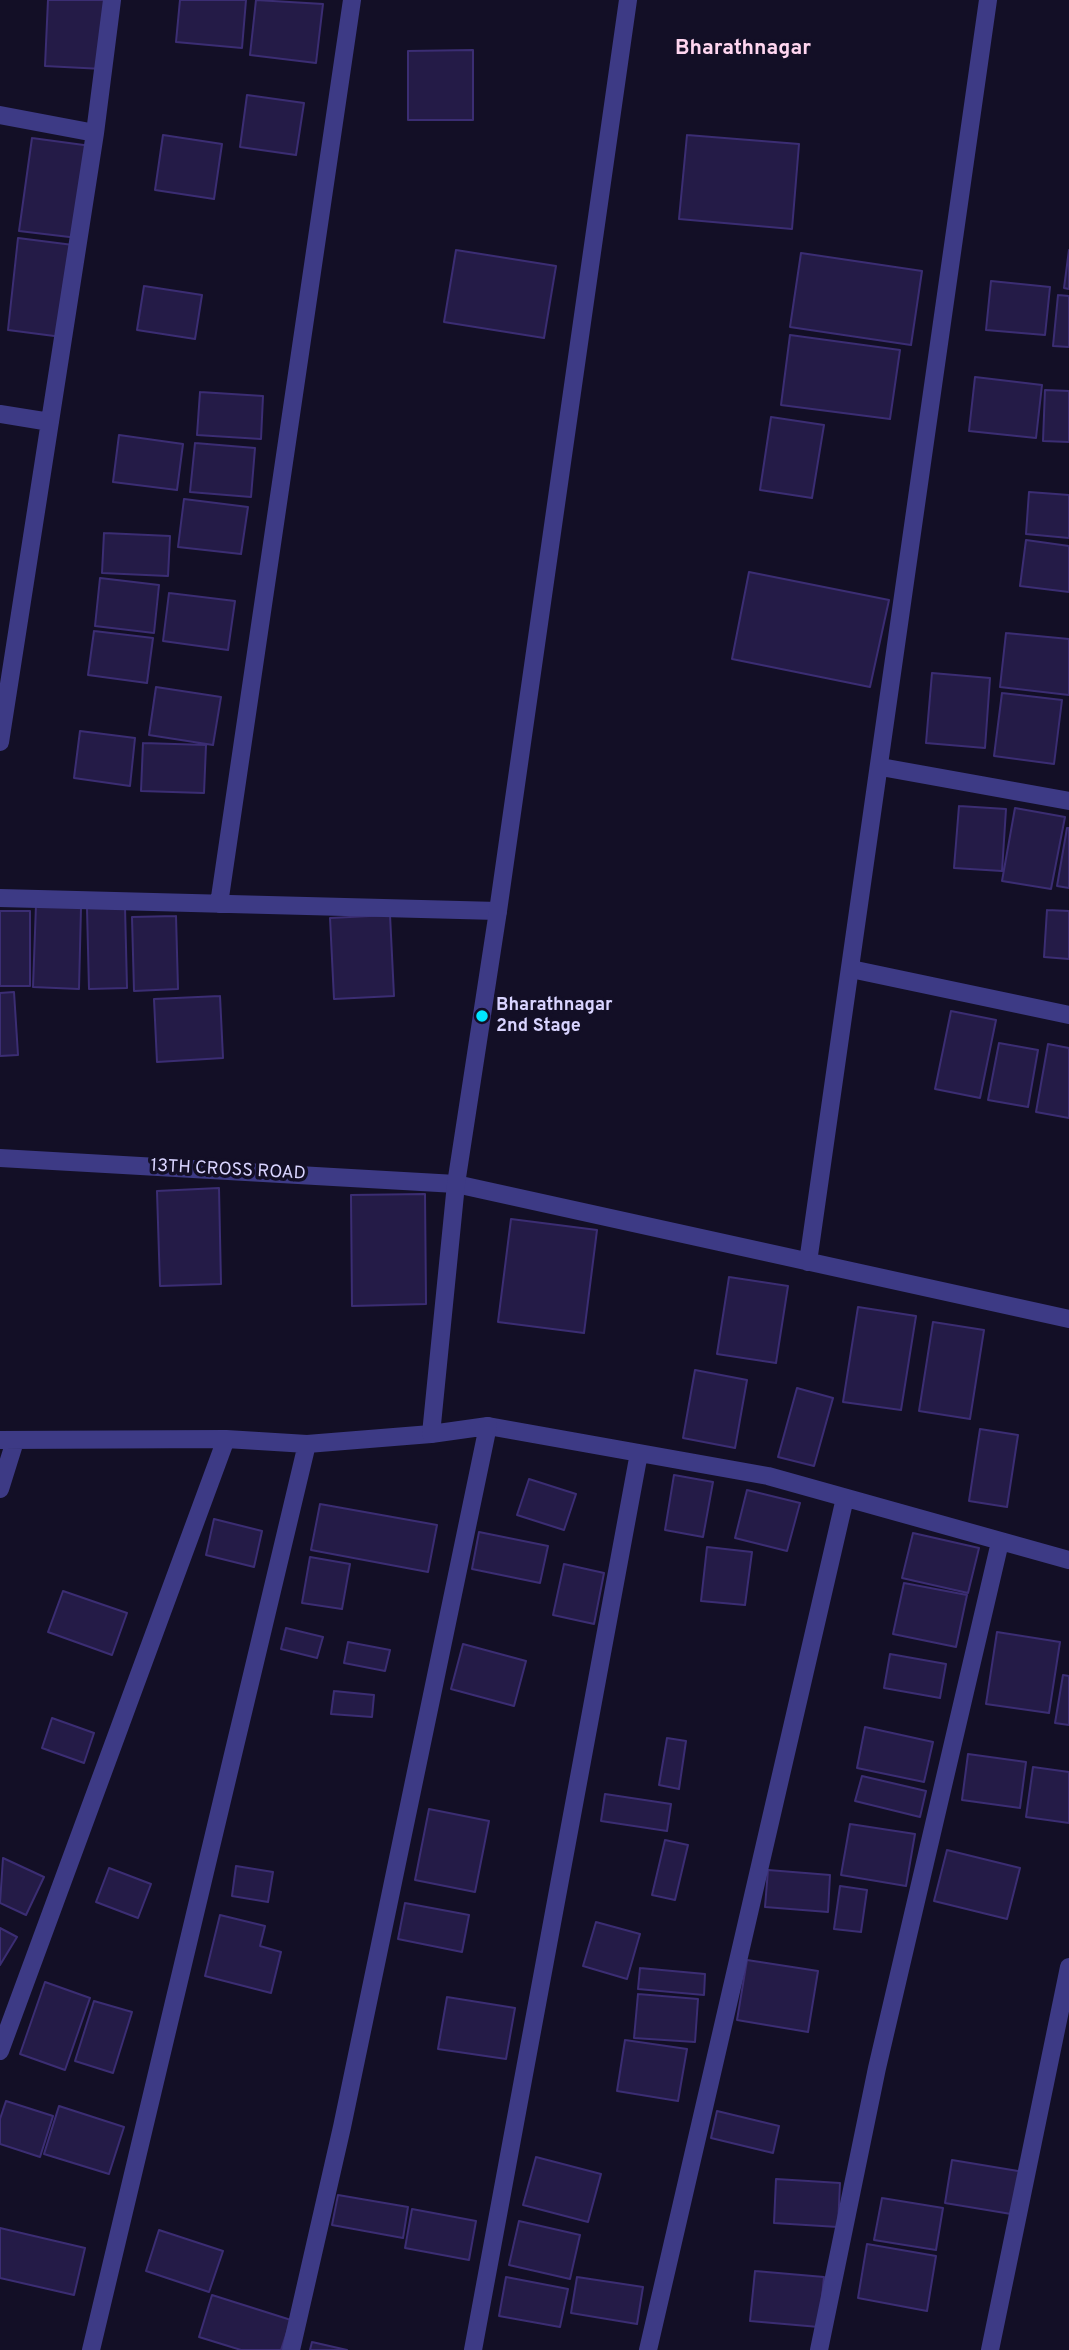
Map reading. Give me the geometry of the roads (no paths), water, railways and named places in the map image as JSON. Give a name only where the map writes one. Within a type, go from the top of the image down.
[{"type":"street","points":[[0,742],[95,134],[112,0]]},
{"type":"street","points":[[219,904],[352,0]]},
{"type":"street","points":[[431,1434],[456,1184],[498,911],[628,0]]},
{"type":"street","points":[[808,1262],[881,767],[988,0]]},
{"type":"street","points":[[0,115],[95,134]]},
{"type":"street","points":[[0,414],[50,422]]},
{"type":"street","points":[[881,767],[1069,802]]},
{"type":"street","points":[[0,898],[498,911]]},
{"type":"street","points":[[851,969],[1069,1015]]},
{"type":"street","name":"13TH CROSS ROAD","points":[[0,1158],[456,1184],[1069,1319]]},
{"type":"street","points":[[292,2350],[342,2127],[488,1426]]},
{"type":"street","points":[[0,1489],[8,1441],[226,1439],[307,1444],[431,1434],[488,1426],[768,1476],[1069,1560]]},
{"type":"street","points":[[0,2051],[226,1439]]},
{"type":"street","points":[[91,2350],[307,1444]]},
{"type":"street","points":[[473,2350],[639,1453]]},
{"type":"street","points":[[648,2350],[845,1498]]},
{"type":"street","points":[[818,2350],[877,2068],[1000,1542]]},
{"type":"street","points":[[990,2350],[1063,2034],[1069,1967]]},
{"type":"place","name":"Bharathnagar 2nd Stage","points":[[482,1016]]},
{"type":"district","name":"Bharathnagar","points":[[743,50]]}]
